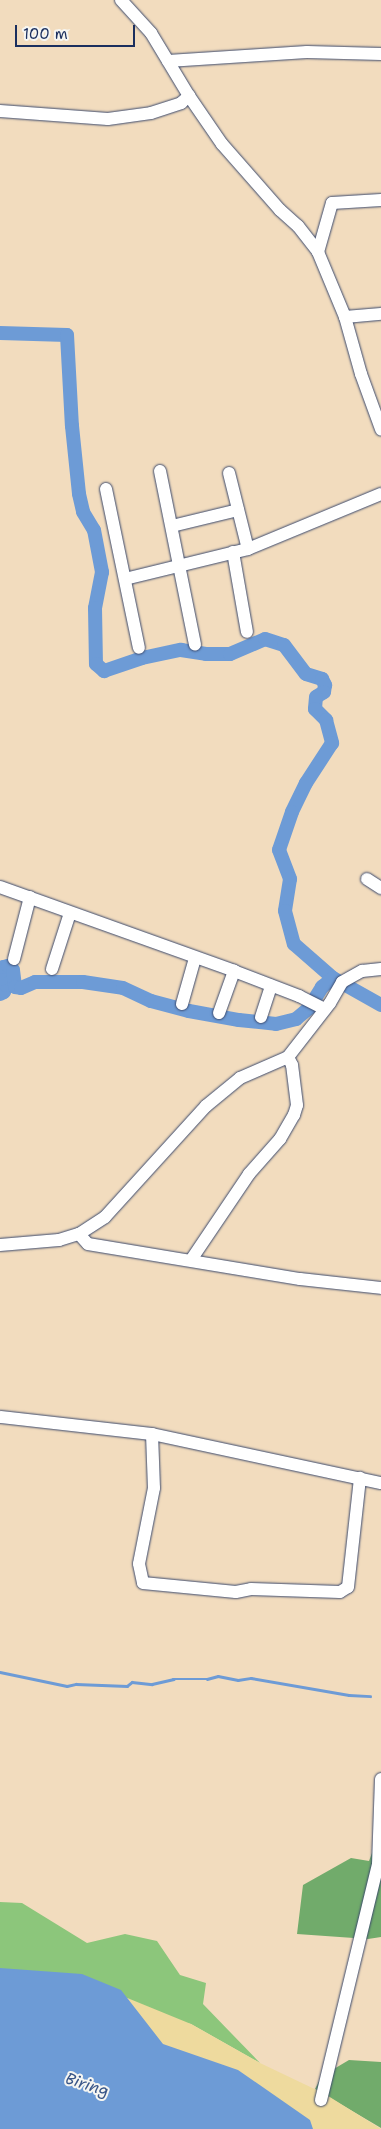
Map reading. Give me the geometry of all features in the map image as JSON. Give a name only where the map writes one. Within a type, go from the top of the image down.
[{"type":"street","points":[[121,0],[151,33],[189,96],[222,144],[247,174],[298,226],[318,252],[345,317],[361,374],[381,428]]},
{"type":"street","points":[[168,61],[307,52],[381,54]]},
{"type":"street","points":[[0,111],[108,119],[151,113],[181,103],[189,96]]},
{"type":"street","points":[[318,252],[332,203],[381,200]]},
{"type":"street","points":[[345,317],[381,314]]},
{"type":"street","points":[[160,471],[181,565],[195,644]]},
{"type":"street","points":[[228,473],[248,549]]},
{"type":"street","points":[[106,489],[139,648]]},
{"type":"street","points":[[125,579],[248,549],[381,494]]},
{"type":"street","points":[[172,526],[238,510]]},
{"type":"street","points":[[233,552],[247,632]]},
{"type":"street","points":[[367,879],[381,888]]},
{"type":"street","points":[[0,887],[234,971],[316,1004]]},
{"type":"street","points":[[14,960],[30,898]]},
{"type":"street","points":[[52,969],[70,913]]},
{"type":"street","points":[[182,1004],[195,958]]},
{"type":"street","points":[[0,1245],[60,1240],[79,1234],[105,1217],[206,1106],[240,1078],[288,1056],[316,1004],[342,982],[362,971],[381,969]]},
{"type":"street","points":[[219,1013],[234,971]]},
{"type":"street","points":[[261,1017],[271,986]]},
{"type":"street","points":[[191,1260],[249,1174],[280,1139],[294,1115],[297,1105],[292,1065],[288,1056]]},
{"type":"street","points":[[79,1234],[88,1244],[300,1279],[381,1288]]},
{"type":"street","points":[[0,1418],[152,1434],[381,1483]]},
{"type":"street","points":[[152,1434],[154,1488],[139,1564],[143,1583],[236,1592],[251,1589],[340,1592],[348,1587],[360,1478]]},
{"type":"street","points":[[321,2100],[378,1865],[381,1779]]},
{"type":"green space","points":[[378,1837],[381,1838],[381,1937],[368,1939],[297,1934],[303,1885],[351,1858],[369,1861]]},
{"type":"green space","points":[[0,1902],[22,1903],[87,1943],[125,1934],[157,1941],[180,1975],[206,1983],[203,2004],[260,2063],[191,2024],[0,1984]]},
{"type":"green space","points":[[349,2060],[381,2062],[381,2128],[315,2089],[322,2076]]},
{"type":"sand","points":[[98,1986],[191,2024],[260,2063],[325,2094],[381,2129],[0,2129]]},
{"type":"water","name":"Biring","points":[[0,1968],[82,1974],[121,1990],[163,2044],[238,2070],[310,2120],[313,2129],[0,2129]]},
{"type":"waterway","points":[[0,333],[67,335],[72,426],[79,494],[83,512],[94,530],[102,572],[95,608],[96,664],[104,671],[142,658],[181,650],[206,654],[230,654],[265,639],[284,645],[306,674],[322,679],[325,685],[324,692],[316,697],[315,709],[326,720],[332,743],[306,783],[292,812],[279,850],[290,879],[285,911],[294,944],[333,978],[381,1005]]},
{"type":"waterway","points":[[0,994],[4,992],[6,985],[1,979],[1,972],[3,967],[8,966],[13,970],[15,987],[21,988],[35,982],[83,982],[123,988],[151,1001],[189,1011],[239,1020],[276,1024],[296,1019],[309,1008],[322,987],[333,978]]},
{"type":"waterway","points":[[0,1672],[67,1686],[76,1684],[127,1686],[132,1682],[152,1684],[173,1679],[207,1679],[218,1676],[238,1680],[251,1678],[349,1695],[370,1696]]}]
